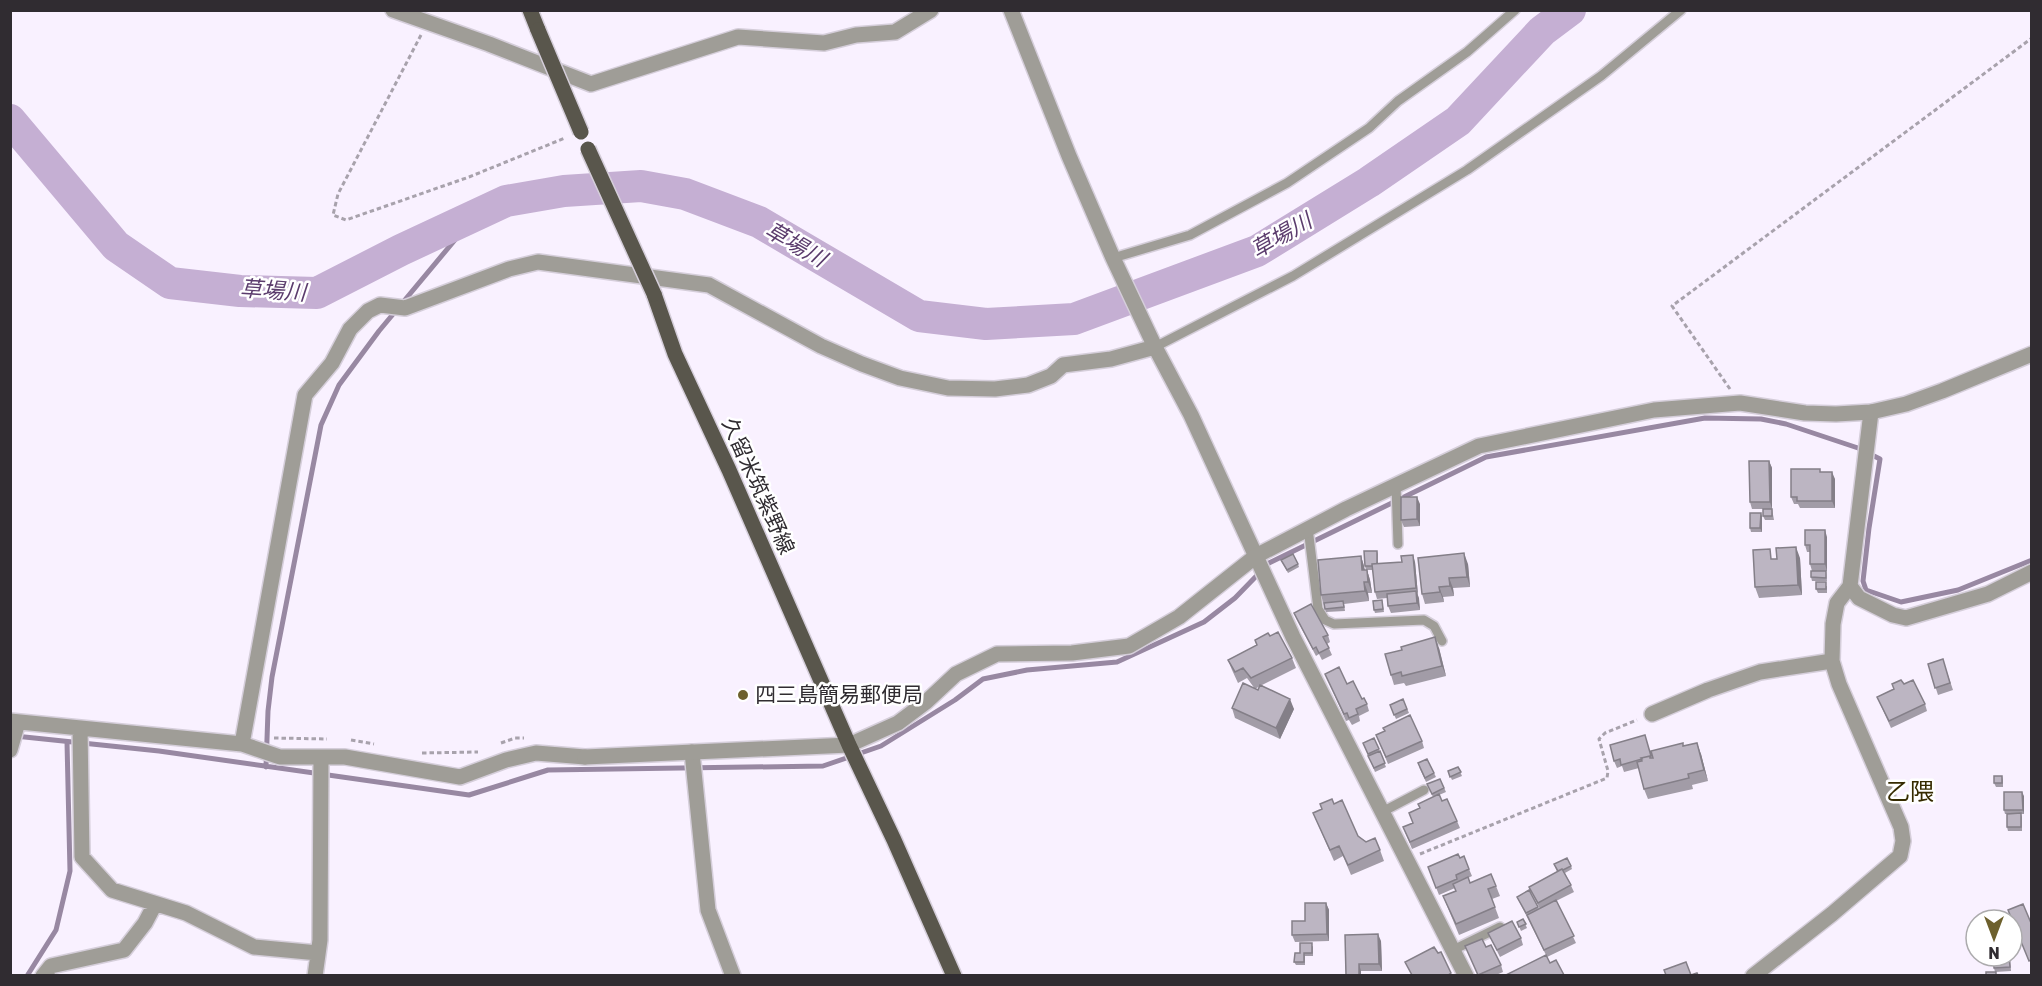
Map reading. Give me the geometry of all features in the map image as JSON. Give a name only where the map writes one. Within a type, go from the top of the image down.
[{"type":"main road","name":"久留米筑紫野線","points":[[530,10],[588,149],[654,294],[675,354],[954,975]]},
{"type":"street","points":[[393,10],[591,84],[738,37],[824,43],[856,34],[895,32],[931,10]]},
{"type":"street","points":[[1011,10],[1114,261],[1191,415],[1293,637],[1466,975]]},
{"type":"street","points":[[242,744],[304,394],[332,363],[350,329],[368,311],[380,305],[405,308],[509,269],[538,262],[662,278],[709,285],[820,346],[862,364],[900,378],[948,387],[995,389],[1028,385],[1051,376],[1063,365],[1111,358],[1153,343]]},
{"type":"street","points":[[10,750],[14,722],[242,744],[280,757],[345,757],[460,777],[506,760],[536,753],[585,757],[849,745],[898,723],[926,702],[956,674],[997,654],[1072,653],[1129,646],[1179,617],[1256,556],[1395,485],[1479,446],[1654,410],[1740,403],[1805,413],[1871,412],[1906,404],[1942,391],[2031,354]]},
{"type":"street","points":[[1753,975],[1832,914],[1900,856],[1903,841],[1901,827],[1839,684],[1832,661],[1833,624],[1837,603],[1850,586],[1871,412]]},
{"type":"street","points":[[1850,586],[1859,598],[1893,615],[1906,618],[1988,594],[2031,572]]},
{"type":"street","points":[[1652,714],[1708,690],[1761,672],[1832,661]]},
{"type":"street","points":[[80,728],[82,857],[112,890],[186,913],[254,947],[318,953]]},
{"type":"street","points":[[692,752],[708,910],[733,975]]},
{"type":"street","points":[[315,975],[320,940],[321,758]]},
{"type":"street","points":[[43,975],[51,966],[124,950],[145,923],[155,904]]},
{"type":"lane","points":[[1114,261],[1190,235],[1287,183],[1370,128],[1398,101],[1467,52],[1515,10]]},
{"type":"lane","points":[[1153,343],[1293,276],[1467,170],[1601,76],[1681,10]]},
{"type":"lane","points":[[1395,485],[1398,544]]},
{"type":"lane","points":[[1308,528],[1318,609],[1325,620],[1334,624],[1425,620],[1434,626],[1442,641]]},
{"type":"lane","points":[[1382,812],[1425,790]]},
{"type":"lane","points":[[1453,950],[1500,927]]},
{"type":"path","points":[[427,23],[389,100],[338,194],[333,215],[346,220],[469,177],[581,132]]},
{"type":"path","points":[[1740,403],[1672,306],[2031,38]]},
{"type":"path","points":[[1407,860],[1607,778],[1608,771],[1599,739],[1605,733],[1652,714]]},
{"type":"path","points":[[268,739],[277,737],[327,739]]},
{"type":"path","points":[[496,745],[515,738],[526,738]]},
{"type":"path","points":[[350,740],[381,746]]},
{"type":"path","points":[[422,753],[476,752],[486,749]]},
{"type":"building","points":[[1749,461],[1769,461],[1770,502],[1750,502]]},
{"type":"building","points":[[1791,469],[1820,469],[1820,472],[1832,472],[1832,501],[1797,501],[1797,497],[1791,497]]},
{"type":"building","points":[[1401,497],[1417,497],[1417,519],[1401,520]]},
{"type":"building","points":[[1763,509],[1772,509],[1772,516],[1763,516]]},
{"type":"building","points":[[1750,513],[1761,513],[1760,528],[1750,528]]},
{"type":"building","points":[[1805,530],[1825,530],[1825,564],[1810,564],[1810,545],[1805,545]]},
{"type":"building","points":[[1796,547],[1798,585],[1755,587],[1753,550],[1770,549],[1771,559],[1777,559],[1776,548]]},
{"type":"building","points":[[1364,551],[1377,551],[1377,564],[1365,566]]},
{"type":"building","points":[[1464,553],[1467,577],[1449,578],[1450,586],[1439,587],[1440,592],[1422,594],[1418,558]]},
{"type":"building","points":[[1293,554],[1298,564],[1287,570],[1281,560]]},
{"type":"building","points":[[1413,555],[1416,588],[1375,592],[1372,564],[1402,562],[1401,556]]},
{"type":"building","points":[[1361,556],[1362,570],[1367,570],[1368,582],[1364,582],[1365,591],[1321,595],[1318,560]]},
{"type":"building","points":[[1811,571],[1826,571],[1826,578],[1811,577]]},
{"type":"building","points":[[1816,582],[1826,582],[1826,589],[1816,589]]},
{"type":"building","points":[[1416,591],[1417,603],[1388,606],[1387,594]]},
{"type":"building","points":[[1382,600],[1383,609],[1374,610],[1373,601]]},
{"type":"building","points":[[1343,601],[1344,607],[1325,609],[1324,603]]},
{"type":"building","points":[[1311,604],[1328,635],[1323,637],[1329,648],[1319,653],[1316,647],[1313,649],[1294,613]]},
{"type":"building","points":[[1278,632],[1292,658],[1251,678],[1243,668],[1235,672],[1228,660],[1257,645],[1255,640],[1268,633],[1270,636]]},
{"type":"building","points":[[1435,637],[1442,666],[1402,676],[1401,672],[1391,675],[1385,654]]},
{"type":"building","points":[[1943,659],[1950,683],[1935,688],[1928,664]]},
{"type":"building","points":[[1339,667],[1347,684],[1353,681],[1367,704],[1356,709],[1358,714],[1349,718],[1347,713],[1344,714],[1325,674]]},
{"type":"building","points":[[1901,680],[1904,684],[1913,680],[1925,704],[1889,721],[1877,697],[1894,689],[1892,684]]},
{"type":"building","points":[[1243,683],[1258,690],[1260,685],[1290,699],[1276,728],[1232,708]]},
{"type":"building","points":[[1403,699],[1407,709],[1394,715],[1390,705]]},
{"type":"building","points":[[1410,715],[1422,741],[1386,757],[1376,735],[1385,731],[1383,728]]},
{"type":"building","points":[[1645,735],[1651,756],[1621,765],[1620,759],[1614,761],[1610,745]]},
{"type":"building","points":[[1374,738],[1379,749],[1368,754],[1363,743]]},
{"type":"building","points":[[1683,743],[1683,746],[1697,743],[1704,770],[1688,774],[1689,778],[1644,789],[1637,762],[1642,761],[1641,758],[1650,756],[1653,758],[1651,751]]},
{"type":"building","points":[[1380,751],[1385,763],[1374,768],[1368,756]]},
{"type":"building","points":[[1427,759],[1434,773],[1425,778],[1418,763]]},
{"type":"building","points":[[1458,767],[1461,772],[1450,777],[1448,771]]},
{"type":"building","points":[[1994,776],[2002,776],[2002,783],[1994,783]]},
{"type":"building","points":[[1440,779],[1444,788],[1432,794],[1427,784]]},
{"type":"building","points":[[2004,792],[2022,792],[2023,810],[2004,810]]},
{"type":"building","points":[[1439,794],[1442,801],[1447,799],[1457,821],[1410,842],[1403,827],[1413,823],[1409,813],[1420,808],[1418,804]]},
{"type":"building","points":[[1332,799],[1334,804],[1342,800],[1358,836],[1366,842],[1375,838],[1380,850],[1348,865],[1339,846],[1330,850],[1313,813],[1322,809],[1320,804]]},
{"type":"building","points":[[2021,813],[2021,827],[2007,827],[2007,814]]},
{"type":"building","points":[[1458,854],[1460,858],[1464,856],[1469,869],[1456,875],[1457,879],[1436,888],[1428,867]]},
{"type":"building","points":[[1567,858],[1571,866],[1558,871],[1554,864]]},
{"type":"building","points":[[1562,869],[1571,885],[1538,903],[1529,887]]},
{"type":"building","points":[[1491,874],[1496,886],[1488,889],[1495,907],[1456,924],[1443,896],[1456,891],[1453,884],[1468,877],[1470,883]]},
{"type":"building","points":[[1529,890],[1538,907],[1526,913],[1517,897]]},
{"type":"building","points":[[1556,900],[1574,936],[1544,950],[1527,915]]},
{"type":"building","points":[[1305,903],[1326,903],[1327,934],[1292,935],[1292,921],[1305,921]]},
{"type":"building","points":[[2023,904],[2031,923],[2031,960],[2029,961],[2024,949],[2024,908],[2013,908]]},
{"type":"building","points":[[1523,919],[1526,924],[1519,927],[1517,922]]},
{"type":"building","points":[[1512,921],[1521,938],[1497,950],[1488,933]]},
{"type":"building","points":[[1378,934],[1379,964],[1359,964],[1359,975],[1346,975],[1345,935]]},
{"type":"building","points":[[1482,939],[1486,947],[1491,945],[1501,965],[1478,975],[1465,946]]},
{"type":"building","points":[[1300,943],[1312,943],[1312,953],[1304,953],[1304,962],[1294,962],[1295,953],[1300,953]]},
{"type":"building","points":[[1434,947],[1438,953],[1441,952],[1451,973],[1448,975],[1412,975],[1405,962]]},
{"type":"building","points":[[1546,955],[1550,963],[1556,960],[1564,975],[1506,975]]},
{"type":"building","points":[[1686,962],[1691,975],[1666,975],[1664,970]]},
{"type":"building","points":[[1986,972],[1996,972],[1996,975],[1986,975]]},
{"type":"waterway","name":"草場川","points":[[10,120],[116,246],[170,283],[240,291],[317,293],[401,250],[506,201],[564,191],[641,186],[685,194],[759,222],[919,316],[986,324],[1074,319],[1257,251],[1369,182],[1458,121],[1542,31],[1570,10]]},
{"type":"waterway","points":[[266,767],[272,677],[321,425],[339,385],[379,331],[474,217]]},
{"type":"waterway","points":[[15,736],[159,751],[469,795],[548,770],[823,766],[881,746],[955,700],[983,679],[1027,670],[1117,662],[1204,622],[1235,598],[1269,563],[1486,457],[1705,418],[1761,419],[1786,424],[1858,448],[1880,459],[1863,581],[1866,590],[1901,602],[1958,590],[2032,560]]},
{"type":"waterway","points":[[27,976],[56,930],[70,871],[67,742]]},
{"type":"place","name":"四三島簡易郵便局","points":[[743,695]]},
{"type":"district","name":"乙隈","points":[[1910,792]]}]
